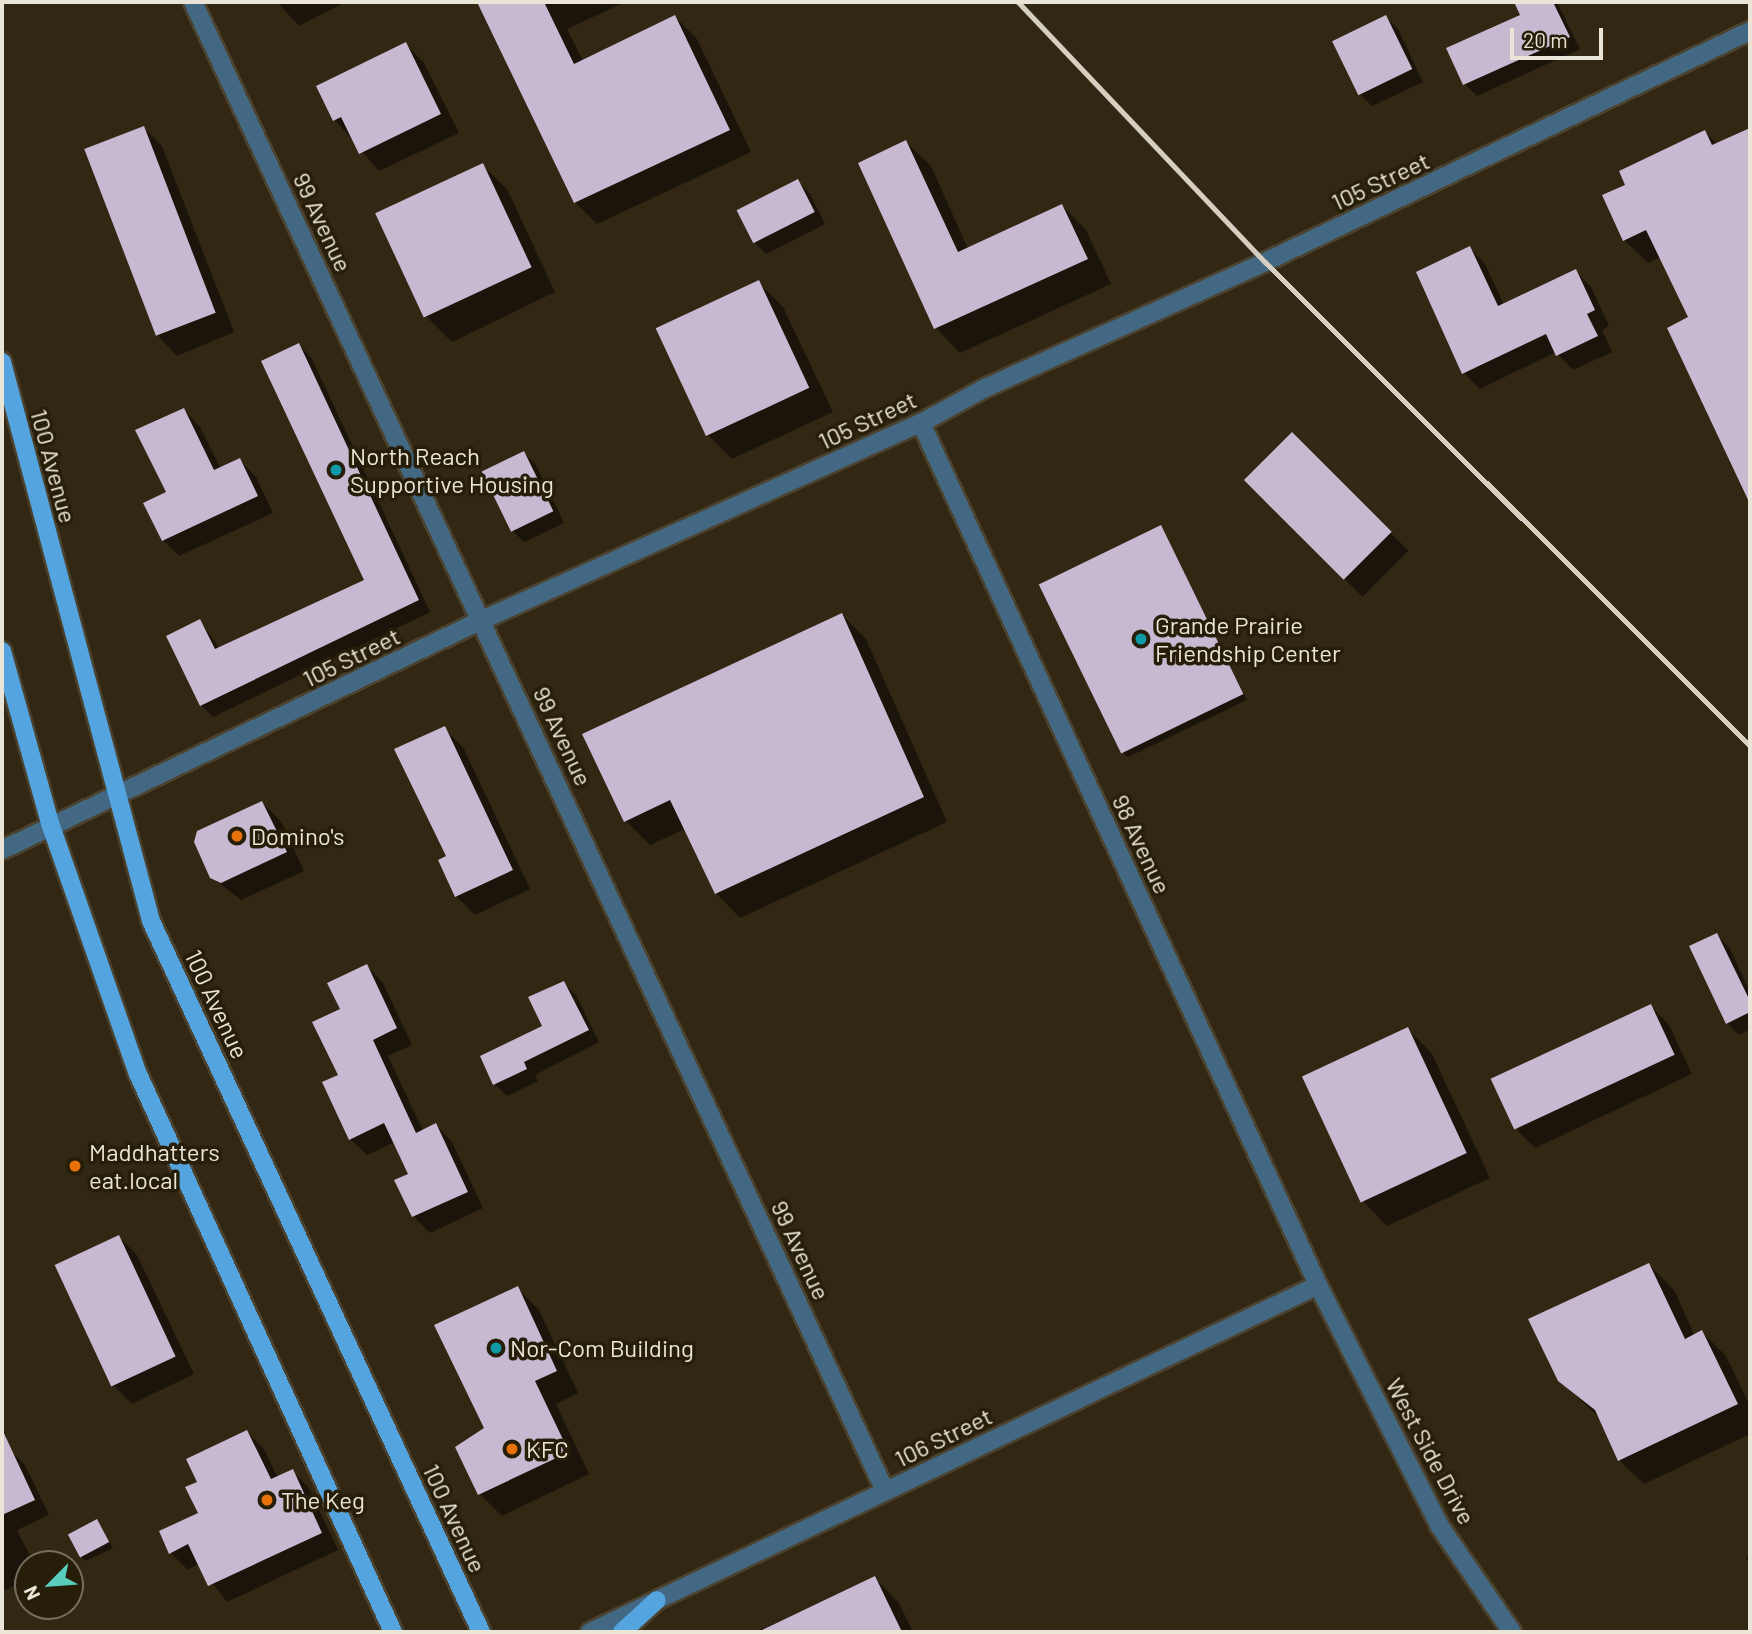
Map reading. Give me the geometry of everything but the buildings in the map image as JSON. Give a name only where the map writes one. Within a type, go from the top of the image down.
[{"type":"main road","name":"100 Avenue","points":[[2,362],[116,798],[151,921],[481,1632]]},
{"type":"main road","points":[[2,651],[51,826],[138,1074],[393,1632]]},
{"type":"main road","points":[[622,1632],[657,1600]]},
{"type":"street","name":"99 Avenue","points":[[193,2],[885,1492]]},
{"type":"street","name":"105 Street","points":[[2,850],[116,798],[482,620],[922,424],[985,388],[1265,262],[1750,32]]},
{"type":"street","name":"98 Avenue","points":[[922,424],[1318,1285]]},
{"type":"street","name":"106 Street","points":[[590,1632],[1318,1285]]},
{"type":"street","name":"West Side Drive","points":[[1318,1285],[1439,1525],[1512,1632]]},
{"type":"railway","points":[[1018,2],[1265,262],[1750,746]]},
{"type":"place","name":"North Reach Supportive Housing","points":[[336,470]]},
{"type":"place","name":"Grande Prairie Friendship Center","points":[[1141,639]]},
{"type":"place","name":"Domino's","points":[[237,836]]},
{"type":"place","name":"Maddhatters eat.local","points":[[75,1166]]},
{"type":"place","name":"Nor-Com Building","points":[[496,1348]]},
{"type":"place","name":"KFC","points":[[512,1449]]},
{"type":"place","name":"The Keg","points":[[267,1500]]}]
